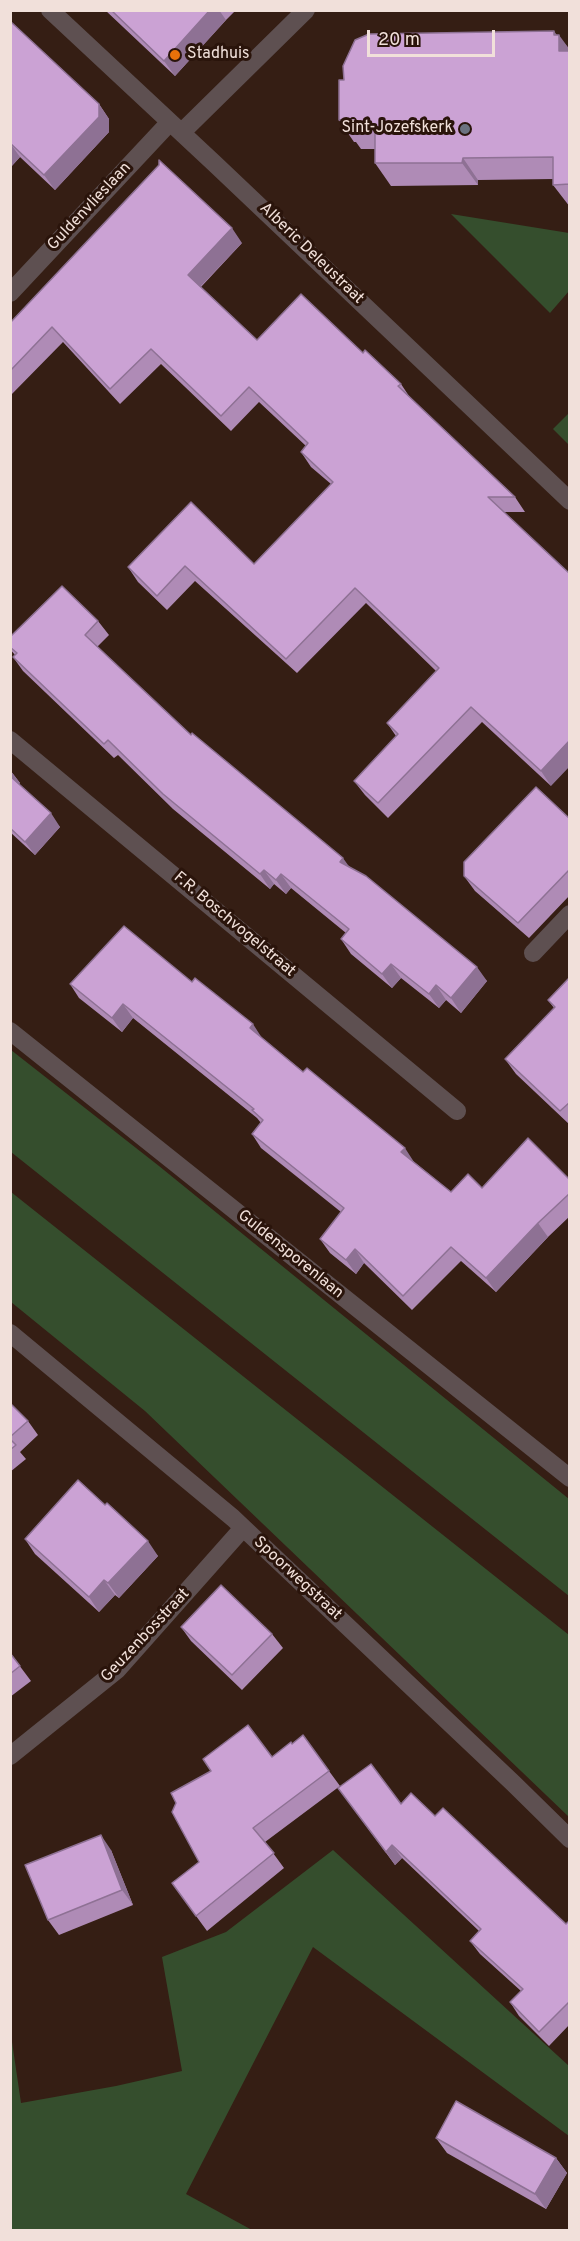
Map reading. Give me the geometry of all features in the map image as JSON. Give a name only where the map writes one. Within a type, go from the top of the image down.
[{"type":"street","name":"Alberic Deleustraat","points":[[50,10],[570,501]]},
{"type":"street","name":"Guldenvlieslaan","points":[[10,293],[176,127],[306,10]]},
{"type":"street","name":"F.R. Boschvogelstraat","points":[[10,740],[457,1111]]},
{"type":"street","points":[[533,953],[570,914]]},
{"type":"street","name":"Guldensporenlaan","points":[[10,1031],[570,1478]]},
{"type":"street","name":"Spoorwegstraat","points":[[10,1333],[243,1528],[570,1839]]},
{"type":"street","name":"Geuzenbosstraat","points":[[10,1756],[117,1671],[243,1528]]},
{"type":"green space","points":[[451,214],[569,233],[569,291],[550,313]]},
{"type":"green space","points":[[569,413],[569,445],[553,429]]},
{"type":"green space","points":[[11,1050],[159,1166],[569,1499],[569,1596],[11,1152]]},
{"type":"green space","points":[[11,1192],[569,1635],[569,1817],[145,1411],[11,1302]]},
{"type":"green space","points":[[333,1850],[569,2066],[569,2136],[313,1947],[186,2194],[252,2230],[11,2230],[11,2035],[21,2103],[116,2086],[182,2071],[162,1957],[226,1932]]},
{"type":"building","points":[[111,10],[210,10],[164,61]]},
{"type":"building","points":[[10,21],[99,104],[99,117],[44,175],[10,143]]},
{"type":"building","name":"Sint-Jozefskerk","points":[[554,31],[554,35],[559,35],[559,51],[570,51],[570,184],[553,185],[553,157],[463,158],[462,163],[375,163],[375,127],[345,127],[345,119],[339,120],[339,80],[344,80],[343,66],[355,40],[369,34]]},
{"type":"building","points":[[159,160],[232,228],[188,275],[257,340],[301,294],[363,353],[365,350],[401,384],[398,386],[515,497],[488,497],[570,574],[570,740],[541,771],[471,707],[378,803],[354,781],[398,734],[387,723],[439,668],[355,588],[286,659],[185,566],[157,596],[128,567],[191,502],[254,564],[333,482],[301,452],[308,443],[249,387],[221,416],[151,349],[110,389],[52,327],[10,371],[10,323],[159,165]]},
{"type":"building","points":[[62,586],[98,621],[85,635],[191,735],[192,733],[343,858],[340,862],[366,876],[477,967],[451,998],[436,985],[429,994],[391,964],[382,974],[341,939],[349,929],[281,874],[276,880],[264,870],[260,874],[163,794],[108,740],[104,744],[13,657],[17,653],[10,647],[10,637]]},
{"type":"building","points":[[10,776],[51,813],[25,842],[10,828]]},
{"type":"building","points":[[536,787],[570,819],[570,869],[518,923],[464,876],[464,862]]},
{"type":"building","points":[[124,926],[192,982],[195,978],[253,1024],[250,1028],[303,1072],[307,1068],[405,1148],[401,1152],[451,1192],[468,1174],[482,1188],[528,1138],[570,1180],[570,1193],[486,1278],[451,1247],[403,1296],[355,1249],[346,1260],[320,1239],[344,1208],[252,1134],[263,1120],[252,1110],[254,1109],[123,1004],[112,1018],[70,984]]},
{"type":"building","points":[[570,977],[570,1102],[560,1111],[505,1059],[555,1007],[548,1000]]},
{"type":"building","points":[[10,1403],[28,1421],[10,1437]]},
{"type":"building","points":[[10,1439],[16,1445],[10,1450]]},
{"type":"building","points":[[78,1480],[148,1541],[108,1583],[104,1580],[89,1597],[25,1539]]},
{"type":"building","points":[[221,1585],[272,1634],[232,1675],[181,1627]]},
{"type":"building","points":[[10,1653],[20,1666],[10,1674]]},
{"type":"building","points":[[248,1725],[272,1757],[303,1735],[329,1771],[253,1828],[274,1853],[196,1916],[172,1883],[199,1862],[172,1812],[176,1803],[171,1793],[211,1771],[203,1759]]},
{"type":"building","points":[[371,1764],[401,1804],[411,1793],[435,1816],[443,1808],[566,1924],[570,1920],[570,2001],[539,2032],[510,2002],[523,1989],[470,1941],[481,1929],[392,1845],[386,1852],[338,1788]]},
{"type":"building","points":[[101,1835],[122,1890],[48,1920],[25,1865]]},
{"type":"building","points":[[456,2101],[556,2158],[535,2194],[436,2138]]},
{"type":"place","name":"Stadhuis","points":[[175,55]]},
{"type":"place","name":"Sint-Jozefskerk","points":[[465,129]]}]
